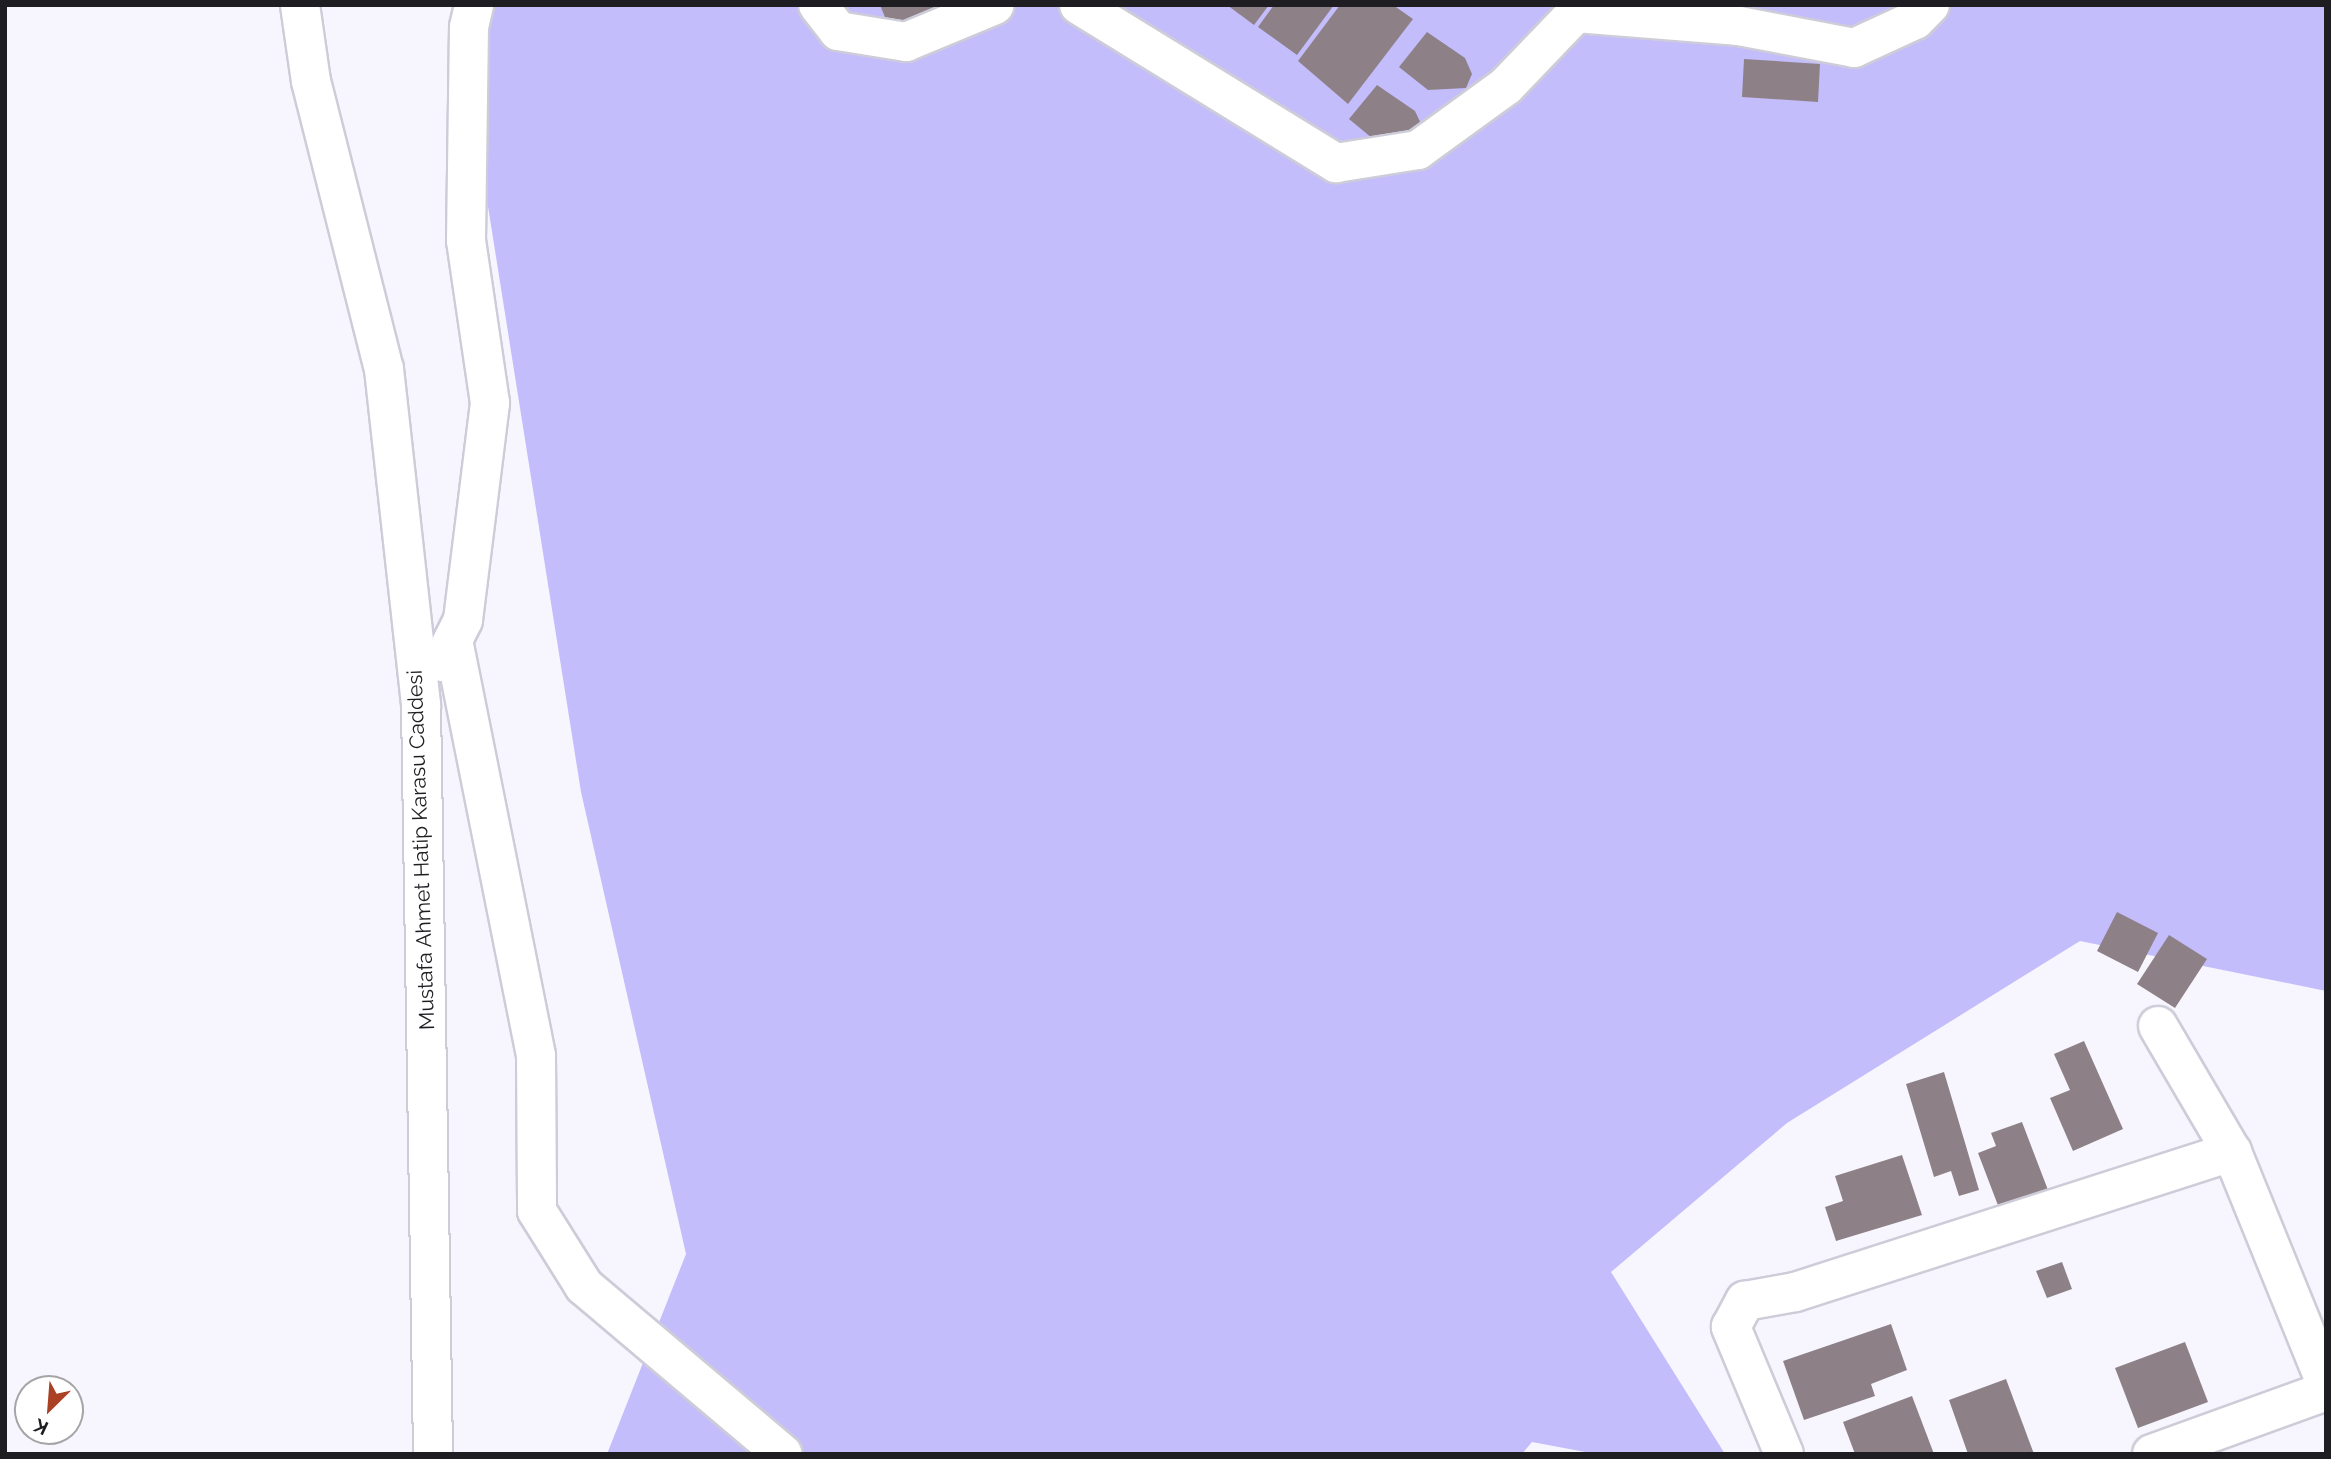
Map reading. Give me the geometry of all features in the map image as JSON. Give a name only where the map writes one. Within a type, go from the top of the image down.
[{"type":"street","name":"Mustafa Ahmet Hatip Karasu Caddesi","points":[[300,5],[311,81],[384,369],[421,705],[433,1454]]},
{"type":"street","points":[[421,705],[463,620],[489,403],[466,241],[469,27],[474,5]]},
{"type":"street","points":[[818,5],[838,31],[906,42],[995,5]]},
{"type":"street","points":[[1079,5],[1336,163],[1418,150],[1506,86],[1572,9],[1739,26],[1854,48],[1915,20],[1930,5]]},
{"type":"street","points":[[453,640],[536,1056],[537,1211],[584,1286],[783,1454]]},
{"type":"street","points":[[2158,1026],[2232,1152],[2326,1383]]},
{"type":"street","points":[[1784,1454],[1731,1327],[1745,1301],[1795,1292],[2232,1152]]},
{"type":"street","points":[[2152,1454],[2326,1391]]},
{"type":"shaded area","points":[[456,5],[2326,5],[2326,991],[2080,941],[1787,1123],[1611,1272],[1725,1454],[1596,1454],[1532,1442],[1522,1454],[607,1454],[686,1254],[581,792]]},
{"type":"building","points":[[880,5],[960,5],[890,29]]},
{"type":"building","points":[[1227,5],[1269,5],[1254,25]]},
{"type":"building","points":[[1274,5],[1334,5],[1297,55],[1258,27]]},
{"type":"building","points":[[1340,5],[1393,5],[1413,19],[1348,104],[1298,61]]},
{"type":"building","points":[[1427,32],[1465,58],[1472,74],[1466,88],[1428,90],[1399,67]]},
{"type":"building","points":[[1744,59],[1820,64],[1818,102],[1742,97]]},
{"type":"building","points":[[1377,85],[1415,111],[1422,126],[1415,141],[1378,143],[1349,119]]},
{"type":"building","points":[[2117,912],[2158,933],[2138,972],[2097,951]]},
{"type":"building","points":[[2169,935],[2207,959],[2175,1008],[2137,984]]},
{"type":"building","points":[[2084,1041],[2123,1129],[2073,1151],[2050,1098],[2070,1090],[2054,1054]]},
{"type":"building","points":[[1944,1072],[1979,1190],[1959,1196],[1951,1171],[1934,1177],[1906,1084]]},
{"type":"building","points":[[2022,1122],[2048,1190],[1999,1208],[1978,1153],[1996,1146],[1991,1133]]},
{"type":"building","points":[[1902,1155],[1922,1215],[1836,1241],[1825,1207],[1843,1201],[1835,1176]]},
{"type":"building","points":[[2062,1262],[2072,1289],[2047,1298],[2036,1271]]},
{"type":"building","points":[[1891,1324],[1907,1370],[1871,1384],[1875,1396],[1804,1420],[1783,1361]]},
{"type":"building","points":[[2185,1342],[2208,1402],[2138,1428],[2115,1368]]},
{"type":"building","points":[[2006,1379],[2034,1454],[1968,1454],[1949,1400]]},
{"type":"building","points":[[1912,1396],[1934,1454],[1855,1454],[1843,1422]]}]
